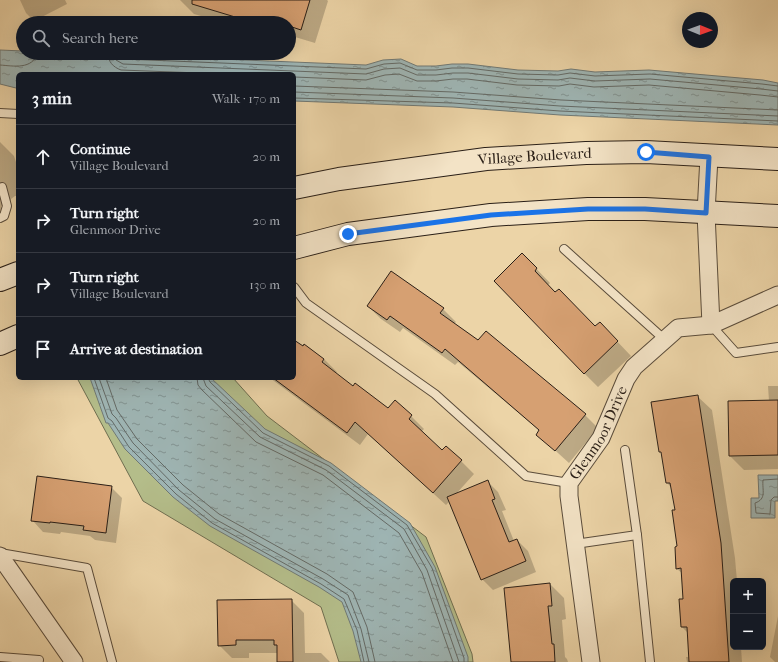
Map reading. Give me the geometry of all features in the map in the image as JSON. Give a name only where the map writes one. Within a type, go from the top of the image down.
[{"type":"street","name":"Village Boulevard","points":[[296,188],[339,179],[486,159],[646,152],[709,157],[778,159]]},
{"type":"street","points":[[709,157],[706,213],[710,325]]},
{"type":"street","points":[[296,247],[348,234],[491,215],[588,209],[645,209],[778,216]]},
{"type":"street","points":[[0,280],[16,274]]},
{"type":"street","name":"Glenmoor Drive","points":[[591,662],[569,496],[569,483],[601,438],[626,379],[634,366],[678,328],[710,325],[778,295]]},
{"type":"street","points":[[0,344],[16,337]]},
{"type":"street","points":[[0,556],[74,662]]},
{"type":"lane","points":[[0,113],[16,114]]},
{"type":"lane","points":[[0,218],[4,216],[7,206],[2,187]]},
{"type":"lane","points":[[564,249],[665,340]]},
{"type":"lane","points":[[296,290],[306,303],[435,394],[526,476],[569,483]]},
{"type":"lane","points":[[710,325],[736,353],[778,347]]},
{"type":"lane","points":[[625,450],[637,535],[650,662]]},
{"type":"lane","points":[[575,544],[637,535]]},
{"type":"lane","points":[[0,553],[87,568],[112,662]]},
{"type":"lane","points":[[0,657],[39,660]]},
{"type":"green space","points":[[78,380],[235,380],[267,416],[426,537],[472,654],[473,662],[339,662],[321,607],[143,501]]},
{"type":"water","points":[[0,50],[16,51],[16,60],[244,60],[366,65],[383,60],[401,59],[417,66],[468,64],[518,70],[558,71],[571,69],[595,72],[649,70],[763,80],[778,83],[778,125],[560,115],[453,107],[296,101],[296,72],[16,72],[16,88],[0,84]]},
{"type":"water","points":[[91,380],[213,380],[265,429],[331,463],[410,523],[435,567],[468,657],[468,662],[361,662],[353,631],[342,602],[319,587],[210,526],[173,497],[125,449],[108,423],[106,423]]},
{"type":"water","points":[[758,475],[778,475],[778,501],[775,501],[775,518],[751,518],[751,498],[759,498]]},
{"type":"building","points":[[192,0],[310,0],[301,30],[296,28],[296,16],[232,16],[192,4]]},
{"type":"building","points":[[522,253],[537,268],[535,271],[555,292],[559,289],[595,326],[600,322],[618,341],[584,374],[494,281]]},
{"type":"building","points":[[391,271],[444,308],[440,313],[478,340],[486,331],[586,414],[555,451],[536,435],[539,430],[445,349],[442,353],[390,316],[387,320],[367,306]]},
{"type":"building","points":[[296,341],[303,346],[304,344],[324,359],[322,362],[353,386],[355,383],[388,408],[395,400],[412,415],[409,419],[442,450],[446,446],[462,460],[433,493],[355,422],[347,433],[276,380],[296,380]]},
{"type":"building","points":[[698,395],[721,543],[729,662],[689,662],[687,627],[681,627],[679,599],[683,599],[681,568],[676,569],[675,547],[677,546],[672,510],[675,510],[670,483],[666,483],[661,452],[659,452],[651,402]]},
{"type":"building","points":[[778,400],[778,455],[729,456],[728,401]]},
{"type":"building","points":[[37,476],[112,486],[106,533],[83,530],[84,526],[31,521]]},
{"type":"building","points":[[488,480],[495,499],[492,500],[509,542],[517,539],[526,561],[481,580],[447,497]]},
{"type":"building","points":[[550,583],[552,606],[548,606],[552,644],[554,644],[555,662],[511,662],[504,588]]},
{"type":"building","points":[[292,599],[293,662],[277,662],[277,645],[274,645],[274,640],[236,640],[236,645],[218,646],[217,600]]},
{"type":"route","points":[[348,234],[491,215],[588,209],[645,209],[706,213],[709,157],[646,152]]}]
